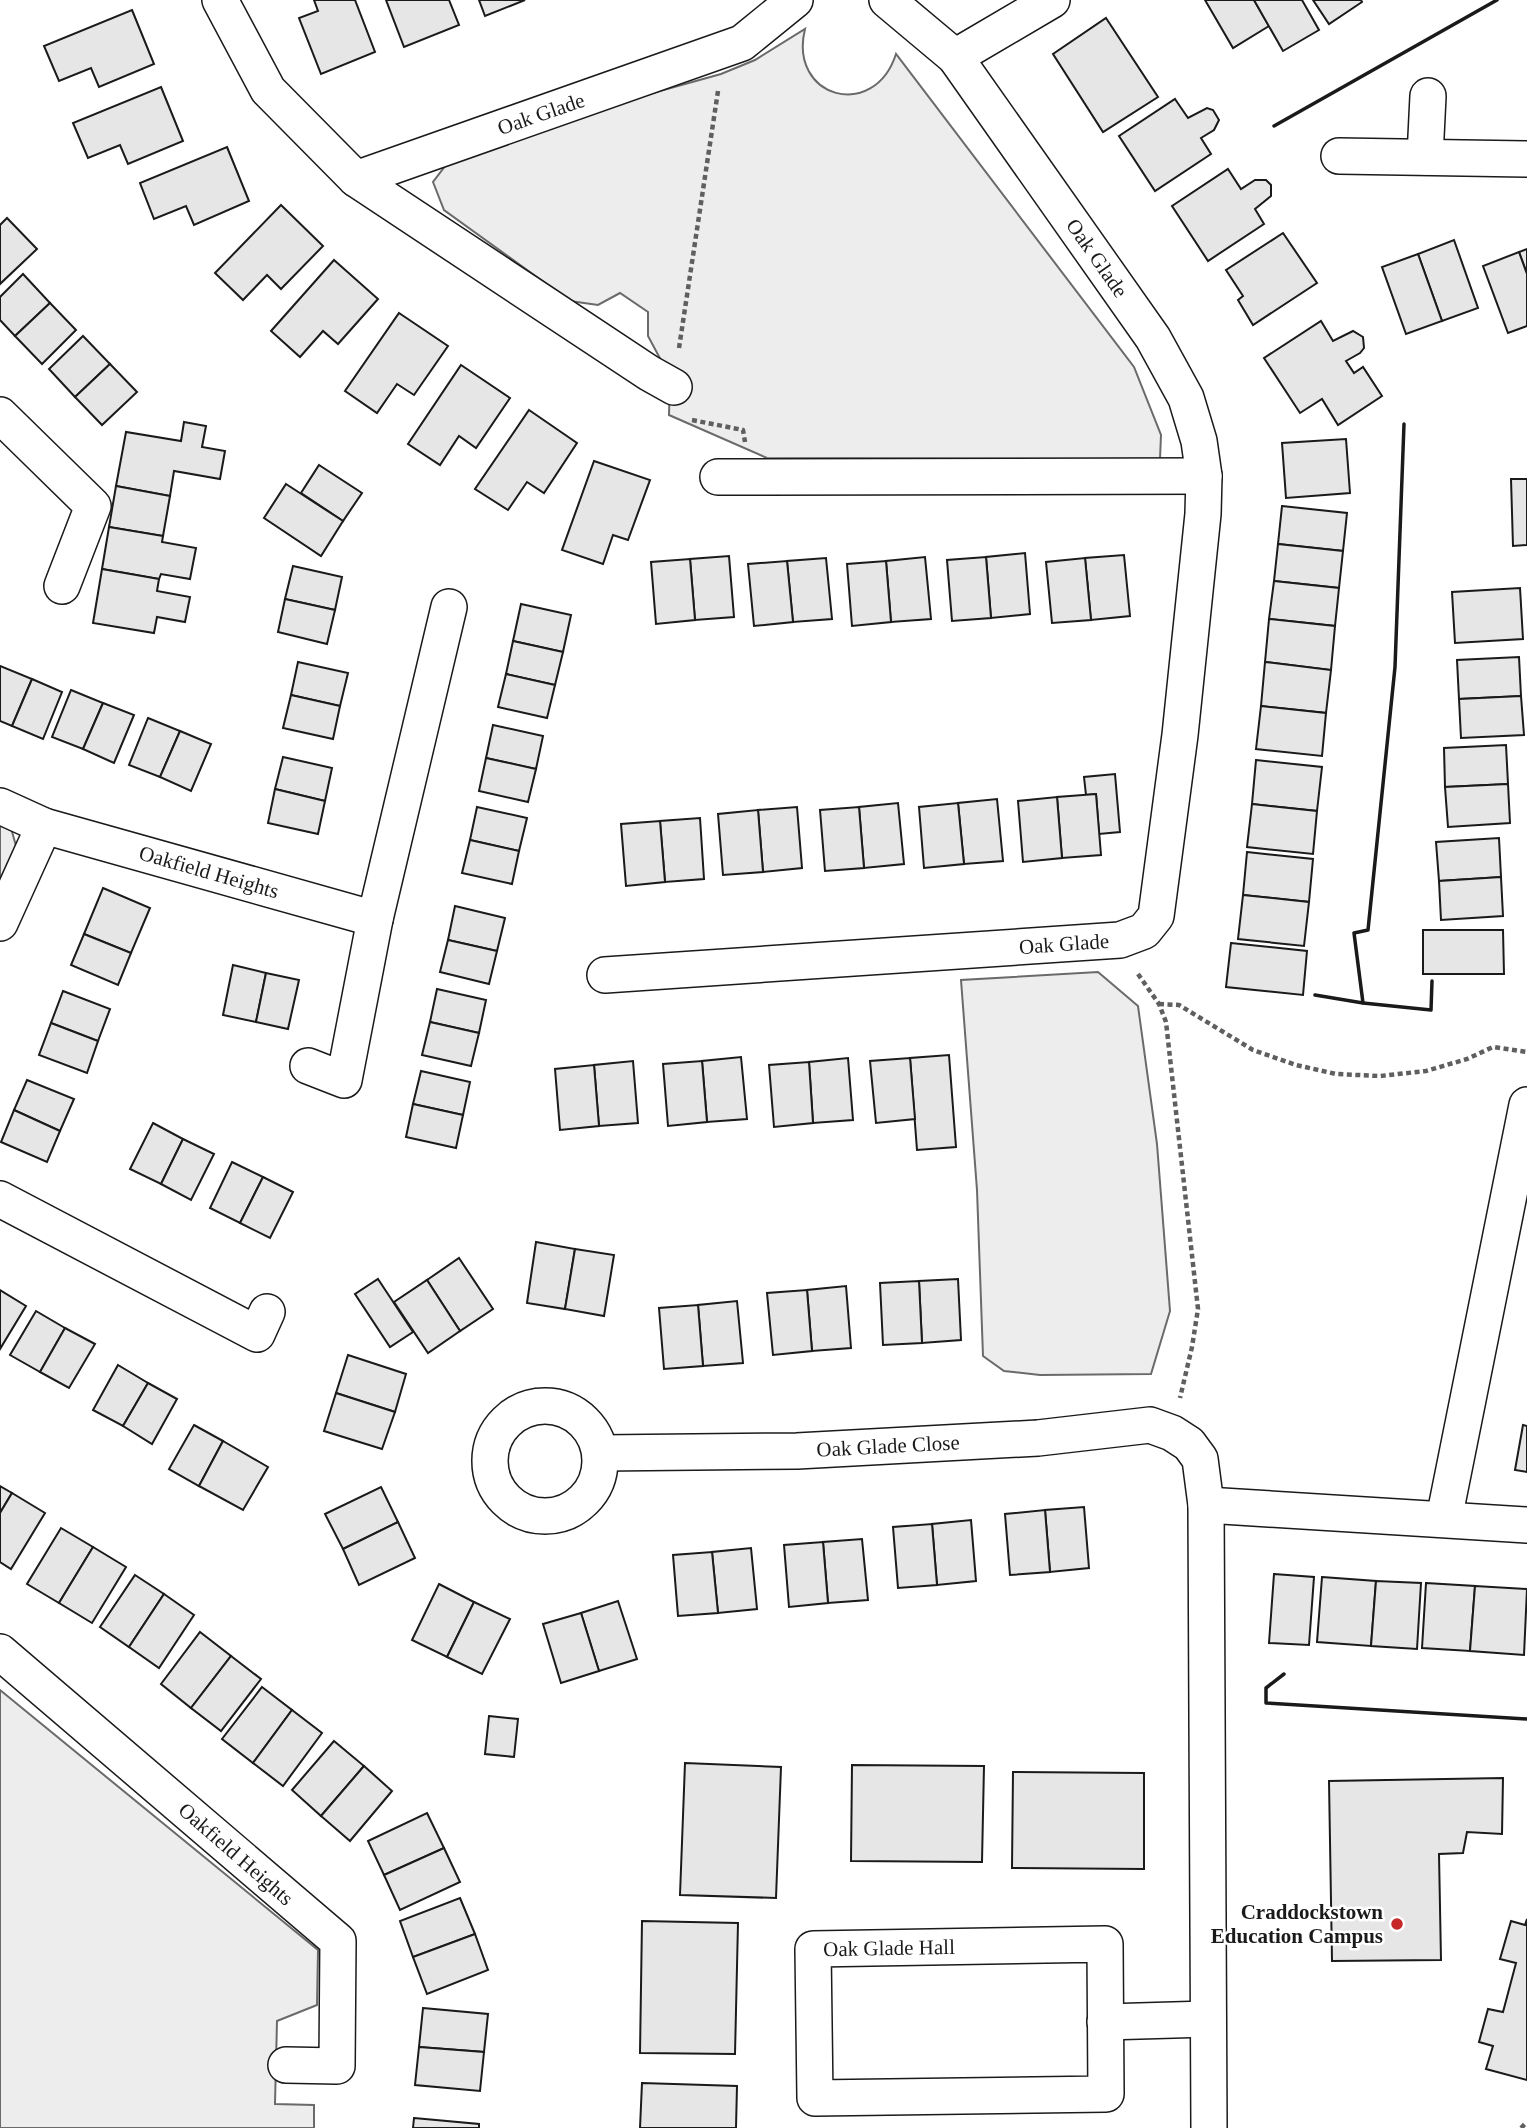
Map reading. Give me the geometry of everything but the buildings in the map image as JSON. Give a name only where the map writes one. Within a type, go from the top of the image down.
[{"type":"street","points":[[220,0],[268,90],[356,179],[674,387]]},
{"type":"street","name":"Oak Glade","points":[[356,179],[742,43],[795,0]]},
{"type":"street","name":"Oak Glade","points":[[605,975],[1121,940],[1144,931],[1156,916],[1162,887],[1202,528],[1204,476],[1199,440],[1186,398],[1153,338],[955,57],[887,0]]},
{"type":"street","points":[[955,57],[1052,0]]},
{"type":"street","points":[[1425,157],[1428,96]]},
{"type":"street","points":[[1339,156],[1527,159]]},
{"type":"street","points":[[0,415],[93,506],[62,586]]},
{"type":"street","points":[[733,477],[1204,476]]},
{"type":"street","points":[[308,1066],[344,1080],[375,919],[449,607]]},
{"type":"street","name":"Oakfield Heights","points":[[0,806],[44,826],[375,919]]},
{"type":"street","points":[[0,923],[44,826]]},
{"type":"street","points":[[1444,1520],[1527,1105]]},
{"type":"street","points":[[0,1199],[257,1334],[267,1312]]},
{"type":"street","name":"Oak Glade Close","points":[[601,1453],[797,1451],[1038,1438],[1150,1425],[1172,1433]]},
{"type":"street","points":[[1172,1433],[1189,1444],[1200,1459],[1206,1505],[1209,2128]]},
{"type":"street","points":[[1206,1505],[1527,1525]]},
{"type":"street","name":"Oakfield Heights","points":[[0,1652],[338,1941],[337,2066],[286,2065]]},
{"type":"street","name":"Oak Glade Hall","points":[[1105,1944],[1105,2022],[1106,2094],[815,2098],[813,1948],[1105,1944]]},
{"type":"street","points":[[1105,2022],[1208,2019]]},
{"type":"path","points":[[720,51],[721,74],[672,399],[684,404],[684,418],[743,430],[733,477]]},
{"type":"path","points":[[1121,940],[1128,960],[1159,1004],[1166,1023],[1198,1309],[1172,1433]]},
{"type":"path","points":[[1159,1004],[1179,1004],[1216,1030],[1253,1050],[1296,1065],[1336,1074],[1380,1076],[1426,1071],[1467,1059],[1493,1047],[1527,1052]]},
{"type":"path","points":[[1521,2128],[1527,2122]]},
{"type":"shaded area","points":[[805,29],[803,53],[809,72],[821,85],[836,93],[853,94],[870,88],[885,75],[896,54],[1134,367],[1161,435],[1160,459],[767,458],[669,415],[670,377],[648,336],[648,312],[620,293],[598,305],[570,301],[444,210],[433,182],[449,161],[502,135],[721,74],[755,60]]},
{"type":"shaded area","points":[[0,820],[11,828],[18,853],[0,893]]},
{"type":"shaded area","points":[[1098,972],[1138,1006],[1157,1144],[1170,1311],[1151,1374],[1040,1375],[1004,1371],[983,1356],[977,1190],[961,980]]},
{"type":"shaded area","points":[[0,1690],[318,1950],[317,2005],[277,2021],[275,2104],[314,2105],[314,2128],[0,2128]]},
{"type":"wall","points":[[1274,126],[1497,0]]},
{"type":"wall","points":[[1315,995],[1363,1003],[1354,933],[1368,930],[1395,667],[1404,424]]},
{"type":"wall","points":[[1363,1003],[1431,1010],[1432,981]]},
{"type":"wall","points":[[1284,1674],[1266,1688],[1266,1703],[1527,1719]]},
{"type":"place","name":"Craddockstown Education Campus","points":[[1397,1924]]}]
